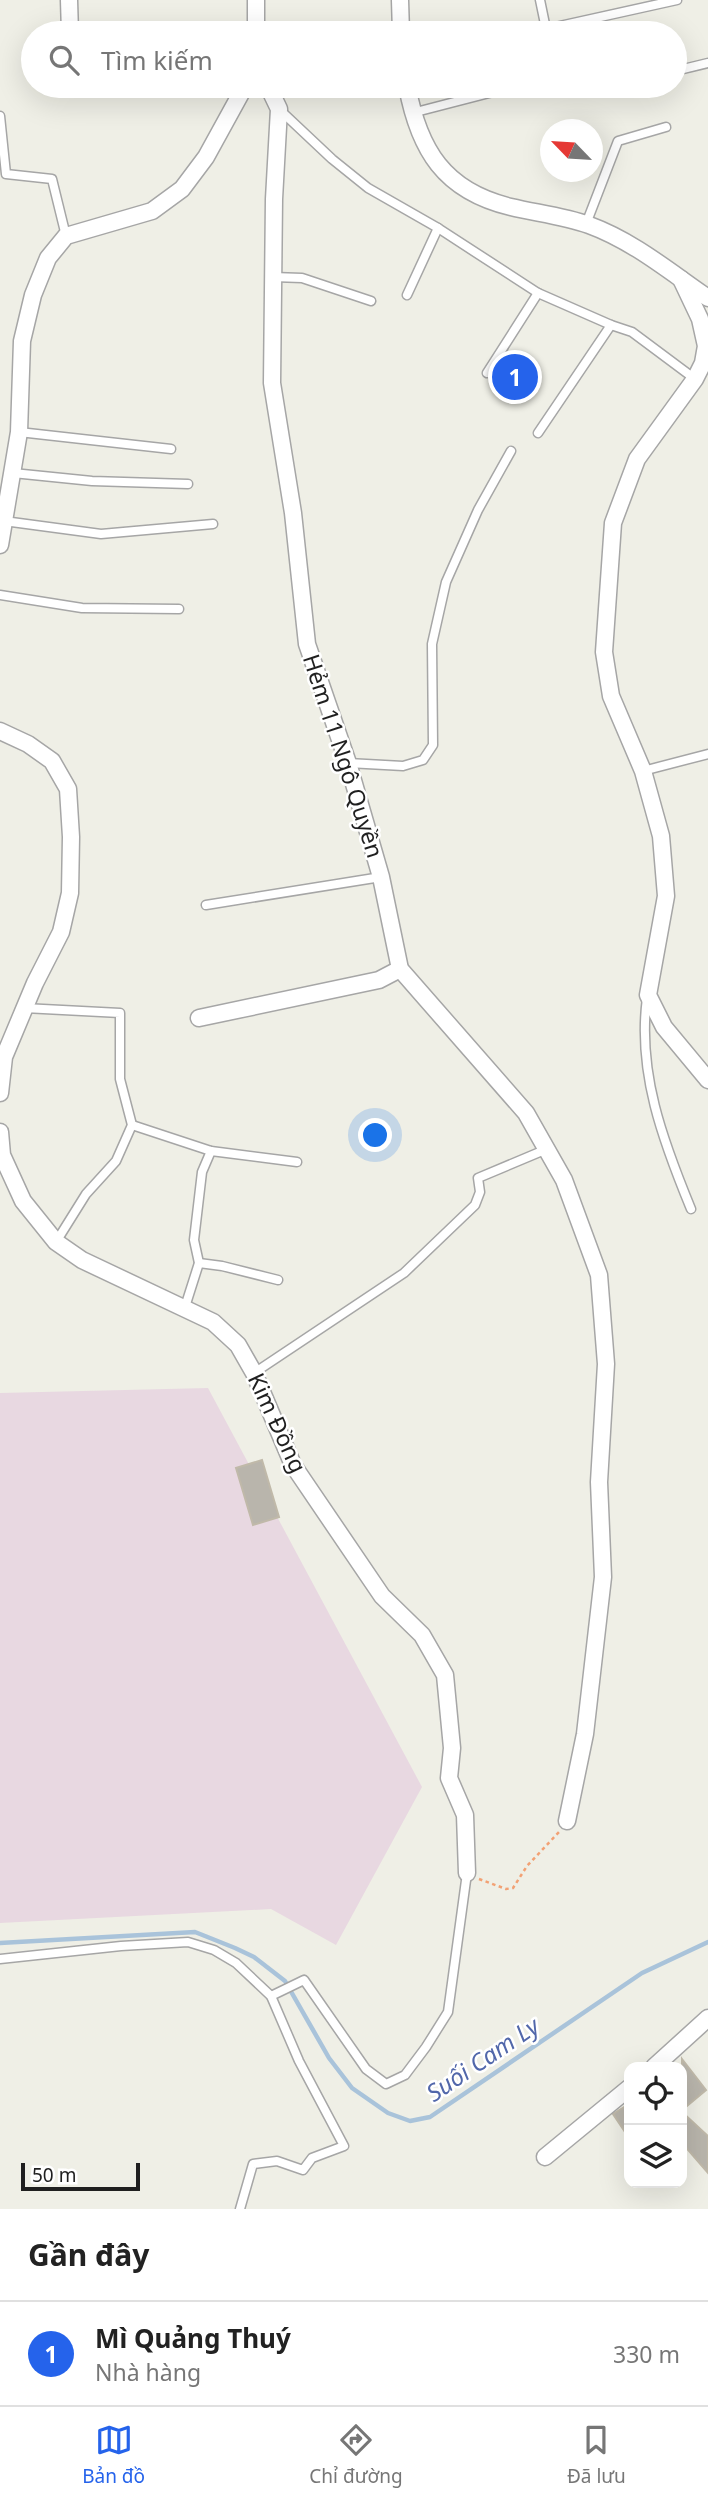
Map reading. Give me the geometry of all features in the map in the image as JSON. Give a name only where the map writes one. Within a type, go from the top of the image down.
[{"type":"street","points":[[69,0],[70,21]]},
{"type":"street","points":[[256,0],[256,21]]},
{"type":"street","points":[[400,0],[401,21]]},
{"type":"street","points":[[0,545],[19,432],[22,341],[33,295],[48,258],[66,236],[152,211],[182,189],[206,157],[238,98]]},
{"type":"street","name":"Hẻm 11 Ngô Quyền","points":[[274,98],[279,109],[274,199],[272,383],[293,513],[307,644],[348,763],[381,877],[400,969],[526,1113],[564,1180],[599,1275],[606,1339],[605,1408],[599,1482],[603,1577],[585,1734],[567,1821]]},
{"type":"street","points":[[409,98],[423,143],[437,165],[458,185],[482,199],[586,224],[608,232],[708,298]]},
{"type":"street","points":[[681,279],[705,333],[703,363],[695,379],[638,460],[613,523],[604,652],[611,696],[643,771],[661,836],[666,896],[648,995],[664,1027],[708,1080]]},
{"type":"street","points":[[0,731],[28,744],[52,761],[68,789],[71,837],[70,893],[61,932],[24,1008],[4,1057],[0,1093]]},
{"type":"street","points":[[199,1018],[379,980],[400,969]]},
{"type":"street","name":"Kim Đồng","points":[[0,1132],[2,1155],[23,1201],[56,1242],[82,1260],[213,1322],[237,1345],[254,1373],[293,1465],[382,1596],[422,1635],[445,1675],[452,1748],[449,1778],[465,1815],[467,1873]]},
{"type":"street","points":[[660,2062],[708,2018]]},
{"type":"street","points":[[545,2157],[624,2092]]},
{"type":"lane","points":[[540,0],[544,21]]},
{"type":"lane","points":[[582,21],[677,0]]},
{"type":"lane","points":[[687,68],[708,63]]},
{"type":"lane","points":[[412,113],[470,98]]},
{"type":"lane","name":"Hẻm 11 Ngô Quyền","points":[[279,109],[332,159],[368,188],[438,228],[538,293],[611,326],[632,332],[695,379]]},
{"type":"lane","points":[[0,116],[6,174],[52,179],[66,236]]},
{"type":"lane","points":[[586,224],[618,141],[666,127]]},
{"type":"lane","points":[[407,295],[438,228]]},
{"type":"lane","points":[[273,277],[302,278],[371,301]]},
{"type":"lane","points":[[487,373],[538,293]]},
{"type":"lane","points":[[538,433],[611,326]]},
{"type":"lane","points":[[19,432],[170,449]]},
{"type":"lane","points":[[348,763],[403,766],[423,760],[432,745],[432,644],[446,582],[478,510],[511,451]]},
{"type":"lane","points":[[13,473],[92,481],[188,484]]},
{"type":"lane","points":[[4,521],[101,534],[213,524]]},
{"type":"lane","points":[[0,595],[82,608],[179,609]]},
{"type":"lane","points":[[643,771],[708,754]]},
{"type":"lane","points":[[206,905],[381,877]]},
{"type":"lane","points":[[648,995],[644,1025],[645,1060],[666,1149],[691,1209]]},
{"type":"lane","points":[[24,1008],[120,1013],[120,1079],[132,1125],[116,1161],[86,1194],[56,1242]]},
{"type":"lane","points":[[132,1125],[211,1151],[296,1162]]},
{"type":"lane","points":[[254,1373],[404,1273],[475,1205],[480,1192],[478,1178],[547,1149]]},
{"type":"lane","points":[[185,1307],[199,1264],[194,1240],[202,1172],[211,1151]]},
{"type":"lane","points":[[199,1264],[222,1266],[278,1280]]},
{"type":"lane","points":[[271,1996],[304,1980],[366,2069],[386,2084],[405,2075],[448,2012],[467,1873]]},
{"type":"lane","points":[[0,1959],[188,1942],[214,1950],[236,1963],[271,1996],[299,2061],[344,2146],[312,2158],[303,2170],[277,2161],[253,2164],[240,2209]]},
{"type":"path","points":[[467,1873],[506,1889],[513,1888],[527,1866],[554,1840],[567,1821]]},
{"type":"shaded area","points":[[208,1388],[422,1787],[336,1945],[271,1909],[0,1923],[0,1393]]},
{"type":"building","points":[[262,1460],[279,1517],[253,1525],[236,1468]]},
{"type":"building","points":[[687,2065],[706,2090],[687,2106]]},
{"type":"building","points":[[624,2107],[624,2130],[613,2114]]},
{"type":"building","points":[[687,2117],[708,2136],[708,2173],[687,2149]]},
{"type":"waterway","name":"Suối Cam Ly","points":[[0,1943],[195,1932],[235,1948],[254,1957],[285,1981],[329,2058],[352,2088],[388,2113],[410,2121],[430,2117],[642,1973],[708,1942]]},
{"type":"place","name":"Mì Quảng Thuý","points":[[515,377]]}]
